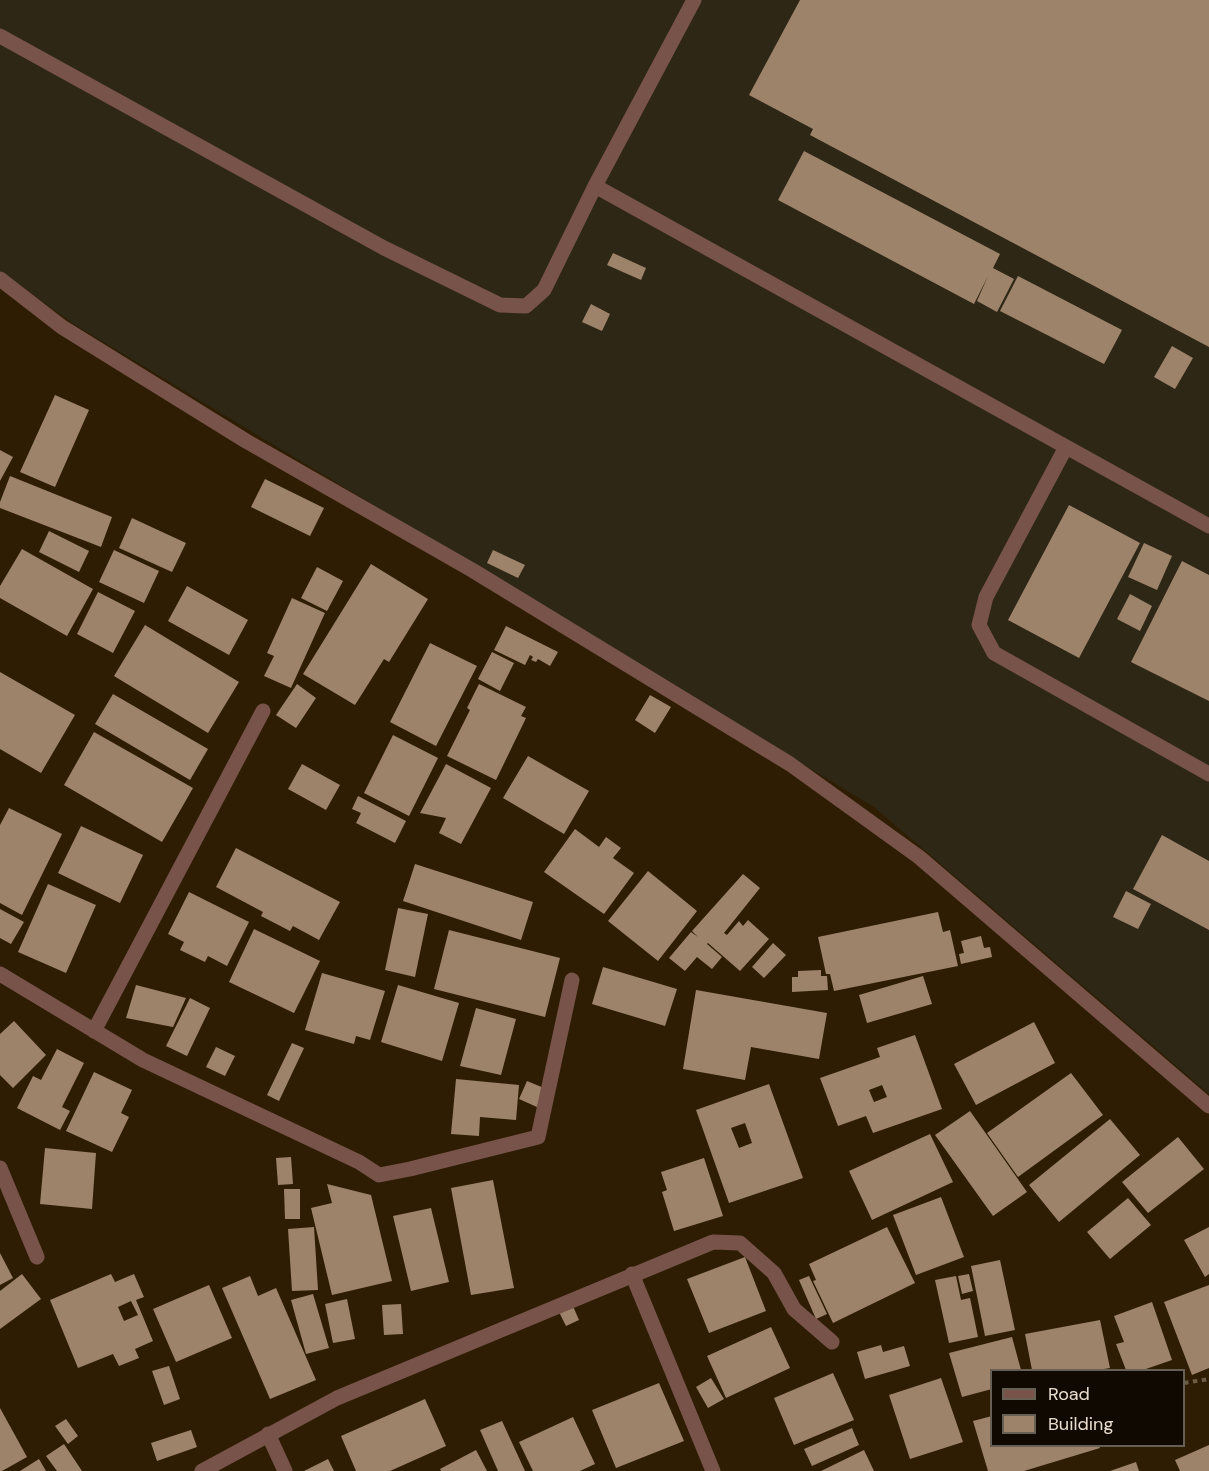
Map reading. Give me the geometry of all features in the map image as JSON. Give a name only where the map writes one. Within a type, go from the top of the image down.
[{"type":"street","points":[[0,36],[384,248],[500,305],[526,306],[544,290],[595,186],[694,0]]},
{"type":"street","points":[[595,186],[1209,526]]},
{"type":"street","points":[[0,279],[62,327],[246,441],[472,570],[790,764],[919,857],[1209,1106]]},
{"type":"street","points":[[1066,447],[986,597],[979,625],[994,652],[1209,774]]},
{"type":"street","points":[[94,1031],[263,711]]},
{"type":"street","points":[[0,974],[143,1060],[358,1162],[379,1175],[538,1137],[572,980]]},
{"type":"street","points":[[0,1168],[37,1257]]},
{"type":"street","points":[[202,1471],[337,1398],[713,1242],[740,1243],[774,1273],[794,1309],[832,1342]]},
{"type":"street","points":[[632,1274],[713,1471]]},
{"type":"street","points":[[268,1434],[285,1471]]},
{"type":"path","points":[[1185,1383],[1209,1379]]},
{"type":"shaded area","points":[[0,0],[1209,0],[1209,1094],[874,807],[75,325],[0,271]]},
{"type":"building","points":[[800,0],[1209,0],[1209,347],[810,135],[813,129],[749,95]]},
{"type":"building","points":[[804,151],[1000,254],[993,268],[1014,279],[997,312],[977,301],[988,276],[974,304],[778,200]]},
{"type":"building","points":[[613,253],[646,268],[641,280],[607,265]]},
{"type":"building","points":[[1018,276],[1122,330],[1104,364],[1000,311]]},
{"type":"building","points":[[591,304],[610,314],[602,331],[582,322]]},
{"type":"building","points":[[1172,346],[1193,358],[1175,389],[1154,377]]},
{"type":"building","points":[[55,395],[89,410],[55,487],[20,472]]},
{"type":"building","points":[[0,450],[13,457],[0,481]]},
{"type":"building","points":[[10,476],[112,517],[101,547],[0,508]]},
{"type":"building","points":[[265,479],[324,508],[310,536],[251,507]]},
{"type":"building","points":[[1069,505],[1140,543],[1079,658],[1008,620]]},
{"type":"building","points":[[132,518],[186,543],[172,572],[119,548]]},
{"type":"building","points":[[49,531],[89,551],[79,572],[39,552]]},
{"type":"building","points":[[1144,543],[1172,556],[1157,590],[1128,577]]},
{"type":"building","points":[[22,549],[93,589],[67,636],[0,598],[0,586]]},
{"type":"building","points":[[114,550],[159,571],[144,603],[99,582]]},
{"type":"building","points":[[493,550],[525,565],[518,578],[487,563]]},
{"type":"building","points":[[1182,561],[1209,575],[1209,701],[1131,662]]},
{"type":"building","points":[[371,564],[428,599],[389,662],[384,659],[355,705],[303,674]]},
{"type":"building","points":[[317,567],[343,581],[327,611],[301,598]]},
{"type":"building","points":[[187,586],[248,620],[229,655],[168,621]]},
{"type":"building","points":[[98,592],[135,611],[113,653],[77,634]]},
{"type":"building","points":[[1130,594],[1152,606],[1140,631],[1117,619]]},
{"type":"building","points":[[292,598],[325,613],[291,688],[264,676],[274,656],[267,653]]},
{"type":"building","points":[[145,625],[239,682],[208,733],[114,676]]},
{"type":"building","points":[[506,626],[558,652],[550,666],[538,659],[536,662],[531,660],[533,657],[530,655],[525,665],[494,650]]},
{"type":"building","points":[[430,643],[477,666],[436,746],[390,722]]},
{"type":"building","points":[[492,652],[514,663],[500,691],[478,679]]},
{"type":"building","points":[[0,672],[75,715],[41,773],[0,749]]},
{"type":"building","points":[[297,684],[316,698],[296,728],[276,715]]},
{"type":"building","points":[[479,684],[526,707],[521,716],[526,718],[496,780],[447,756],[470,710],[467,708]]},
{"type":"building","points":[[113,694],[208,749],[190,780],[95,724]]},
{"type":"building","points":[[650,695],[671,707],[655,733],[635,720]]},
{"type":"building","points":[[94,732],[193,788],[162,842],[64,785]]},
{"type":"building","points":[[393,735],[438,758],[409,816],[364,793]]},
{"type":"building","points":[[528,756],[589,791],[564,834],[503,798]]},
{"type":"building","points":[[302,764],[340,785],[326,810],[288,789]]},
{"type":"building","points":[[446,764],[491,788],[461,844],[439,833],[446,818],[420,813]]},
{"type":"building","points":[[358,796],[406,821],[395,843],[356,823],[361,813],[352,809]]},
{"type":"building","points":[[9,808],[62,834],[22,915],[0,903],[0,825]]},
{"type":"building","points":[[81,826],[143,855],[120,903],[58,873]]},
{"type":"building","points":[[575,829],[599,847],[606,837],[621,848],[613,858],[634,873],[604,914],[544,872]]},
{"type":"building","points":[[1162,835],[1209,861],[1209,930],[1133,889]]},
{"type":"building","points":[[236,848],[340,902],[319,940],[293,926],[290,931],[261,916],[263,912],[216,887]]},
{"type":"building","points":[[415,864],[533,902],[521,940],[403,901]]},
{"type":"building","points":[[648,871],[697,911],[658,961],[608,921]]},
{"type":"building","points":[[743,874],[760,888],[724,933],[727,935],[739,921],[743,926],[748,920],[769,939],[740,971],[708,943],[722,957],[712,969],[697,957],[685,971],[669,958],[691,932],[698,937],[692,931]]},
{"type":"building","points":[[48,884],[96,905],[66,973],[18,952]]},
{"type":"building","points":[[1126,891],[1151,904],[1138,929],[1113,917]]},
{"type":"building","points":[[189,892],[249,922],[227,966],[208,956],[205,962],[180,950],[184,942],[168,934]]},
{"type":"building","points":[[398,908],[428,914],[415,977],[385,970]]},
{"type":"building","points":[[0,909],[24,922],[11,944],[0,938]]},
{"type":"building","points":[[938,912],[943,932],[950,930],[958,966],[834,991],[830,974],[826,974],[818,937]]},
{"type":"building","points":[[254,929],[320,961],[294,1013],[229,982]]},
{"type":"building","points":[[449,930],[560,958],[545,1017],[434,989]]},
{"type":"building","points":[[981,936],[984,948],[990,947],[992,957],[961,964],[959,954],[964,953],[961,941]]},
{"type":"building","points":[[773,943],[786,955],[764,978],[752,967]]},
{"type":"building","points":[[603,967],[677,989],[665,1026],[592,1004]]},
{"type":"building","points":[[821,970],[821,976],[827,976],[828,990],[792,992],[792,977],[798,977],[798,971]]},
{"type":"building","points":[[322,973],[385,991],[370,1040],[356,1036],[354,1044],[305,1030]]},
{"type":"building","points":[[923,976],[932,1004],[867,1023],[859,995]]},
{"type":"building","points":[[136,985],[186,998],[173,1027],[126,1018]]},
{"type":"building","points":[[398,985],[459,1003],[442,1061],[381,1042]]},
{"type":"building","points":[[696,990],[827,1013],[819,1059],[751,1047],[745,1080],[683,1069]]},
{"type":"building","points":[[190,998],[210,1008],[187,1056],[166,1046]]},
{"type":"building","points":[[476,1008],[516,1019],[501,1075],[460,1066]]},
{"type":"building","points":[[14,1021],[46,1055],[13,1088],[0,1075],[0,1034]]},
{"type":"building","points":[[1034,1022],[1055,1063],[976,1105],[954,1064]]},
{"type":"building","points":[[915,1035],[942,1109],[873,1133],[866,1116],[838,1126],[820,1078],[880,1057],[877,1048]],"holes":[[[882,1085],[887,1097],[874,1102],[869,1090]]]},
{"type":"building","points":[[292,1043],[304,1048],[279,1101],[267,1095]]},
{"type":"building","points":[[216,1047],[235,1056],[225,1076],[206,1067]]},
{"type":"building","points":[[57,1049],[84,1063],[62,1107],[70,1111],[60,1130],[17,1108],[33,1076],[41,1080]]},
{"type":"building","points":[[94,1072],[132,1090],[121,1113],[129,1117],[112,1152],[66,1131]]},
{"type":"building","points":[[1071,1073],[1103,1115],[1018,1177],[987,1133]]},
{"type":"building","points":[[456,1079],[519,1085],[516,1120],[480,1117],[479,1136],[451,1134]]},
{"type":"building","points":[[527,1081],[544,1088],[537,1107],[519,1099]]},
{"type":"building","points":[[769,1084],[803,1178],[729,1203],[696,1110]],"holes":[[[745,1123],[752,1143],[739,1148],[731,1128]]]},
{"type":"building","points":[[970,1111],[1027,1192],[993,1216],[935,1135]]},
{"type":"building","points":[[1110,1119],[1140,1155],[1059,1222],[1029,1185]]},
{"type":"building","points":[[930,1134],[953,1182],[872,1220],[849,1171]]},
{"type":"building","points":[[1178,1137],[1204,1169],[1148,1213],[1122,1182]]},
{"type":"building","points":[[45,1148],[96,1153],[92,1209],[40,1204]]},
{"type":"building","points":[[291,1157],[293,1184],[278,1185],[276,1158]]},
{"type":"building","points":[[704,1158],[723,1216],[674,1231],[662,1192],[667,1190],[661,1172]]},
{"type":"building","points":[[493,1180],[514,1288],[471,1295],[451,1188]]},
{"type":"building","points":[[327,1184],[371,1195],[392,1281],[332,1295],[311,1208],[332,1203]]},
{"type":"building","points":[[284,1189],[300,1189],[300,1219],[285,1219]]},
{"type":"building","points":[[941,1197],[964,1257],[916,1275],[893,1215]]},
{"type":"building","points":[[1128,1198],[1151,1225],[1110,1259],[1087,1232]]},
{"type":"building","points":[[431,1208],[449,1282],[411,1291],[393,1216]]},
{"type":"building","points":[[314,1227],[318,1290],[292,1291],[288,1229]]},
{"type":"building","points":[[887,1227],[915,1283],[833,1323],[813,1281],[816,1280],[809,1264]]},
{"type":"building","points":[[1209,1227],[1209,1274],[1205,1277],[1184,1240]]},
{"type":"building","points":[[0,1253],[13,1278],[0,1285]]},
{"type":"building","points":[[745,1257],[766,1311],[709,1333],[687,1279]]},
{"type":"building","points":[[1000,1260],[1015,1330],[985,1336],[971,1266]]},
{"type":"building","points":[[22,1274],[41,1299],[0,1329],[0,1291]]},
{"type":"building","points":[[111,1274],[115,1282],[134,1274],[144,1297],[136,1300],[153,1341],[135,1349],[139,1358],[119,1366],[113,1354],[78,1368],[50,1300]],"holes":[[[131,1301],[138,1315],[124,1321],[118,1307]]]},
{"type":"building","points":[[969,1274],[973,1291],[962,1294],[958,1276]]},
{"type":"building","points":[[250,1276],[258,1296],[276,1288],[316,1380],[270,1399],[222,1288]]},
{"type":"building","points":[[809,1276],[827,1314],[816,1319],[799,1280]]},
{"type":"building","points":[[956,1276],[961,1300],[970,1298],[978,1337],[949,1343],[935,1280]]},
{"type":"building","points":[[209,1285],[232,1338],[176,1362],[153,1309]]},
{"type":"building","points":[[1209,1285],[1209,1368],[1192,1375],[1164,1302]]},
{"type":"building","points":[[313,1294],[329,1348],[306,1354],[291,1300]]},
{"type":"building","points":[[347,1299],[355,1339],[333,1343],[325,1304]]},
{"type":"building","points":[[1152,1302],[1172,1360],[1146,1369],[1126,1369],[1116,1344],[1124,1342],[1114,1316]]},
{"type":"building","points":[[401,1304],[403,1334],[384,1335],[382,1305]]},
{"type":"building","points":[[572,1304],[579,1320],[566,1326],[558,1310]]},
{"type":"building","points":[[1100,1320],[1110,1368],[1032,1369],[1025,1334]]},
{"type":"building","points":[[771,1327],[790,1368],[726,1398],[707,1356]]},
{"type":"building","points":[[1012,1337],[1021,1369],[990,1369],[990,1390],[962,1397],[949,1353]]},
{"type":"building","points":[[881,1345],[883,1352],[904,1346],[910,1366],[865,1379],[857,1352]]},
{"type":"building","points":[[169,1366],[180,1399],[164,1405],[152,1371]]},
{"type":"building","points":[[833,1373],[854,1420],[794,1445],[774,1398]]},
{"type":"building","points":[[711,1378],[724,1399],[708,1408],[696,1387]]},
{"type":"building","points":[[941,1378],[963,1442],[910,1459],[889,1395]]},
{"type":"building","points":[[659,1383],[684,1441],[616,1468],[592,1410]]},
{"type":"building","points":[[425,1399],[446,1446],[390,1471],[356,1471],[341,1436]]},
{"type":"building","points":[[0,1408],[27,1457],[2,1471],[0,1471]]},
{"type":"building","points":[[573,1417],[595,1464],[580,1471],[533,1471],[519,1442]]},
{"type":"building","points":[[990,1417],[990,1447],[1100,1448],[1024,1471],[988,1471],[973,1421]]},
{"type":"building","points":[[66,1419],[78,1436],[68,1444],[55,1426]]},
{"type":"building","points":[[502,1421],[525,1471],[498,1471],[480,1430]]},
{"type":"building","points":[[852,1428],[859,1445],[812,1466],[804,1449]]},
{"type":"building","points":[[191,1430],[197,1447],[157,1461],[151,1443]]},
{"type":"building","points":[[64,1444],[82,1471],[57,1471],[46,1456]]},
{"type":"building","points":[[1209,1445],[1209,1471],[1180,1471],[1175,1460]]},
{"type":"building","points":[[476,1450],[487,1471],[441,1471],[440,1469]]},
{"type":"building","points":[[864,1450],[874,1471],[821,1471]]},
{"type":"building","points":[[39,1459],[46,1471],[20,1471]]},
{"type":"building","points":[[328,1459],[334,1471],[304,1471]]},
{"type":"building","points":[[1136,1462],[1139,1471],[1110,1471]]}]
